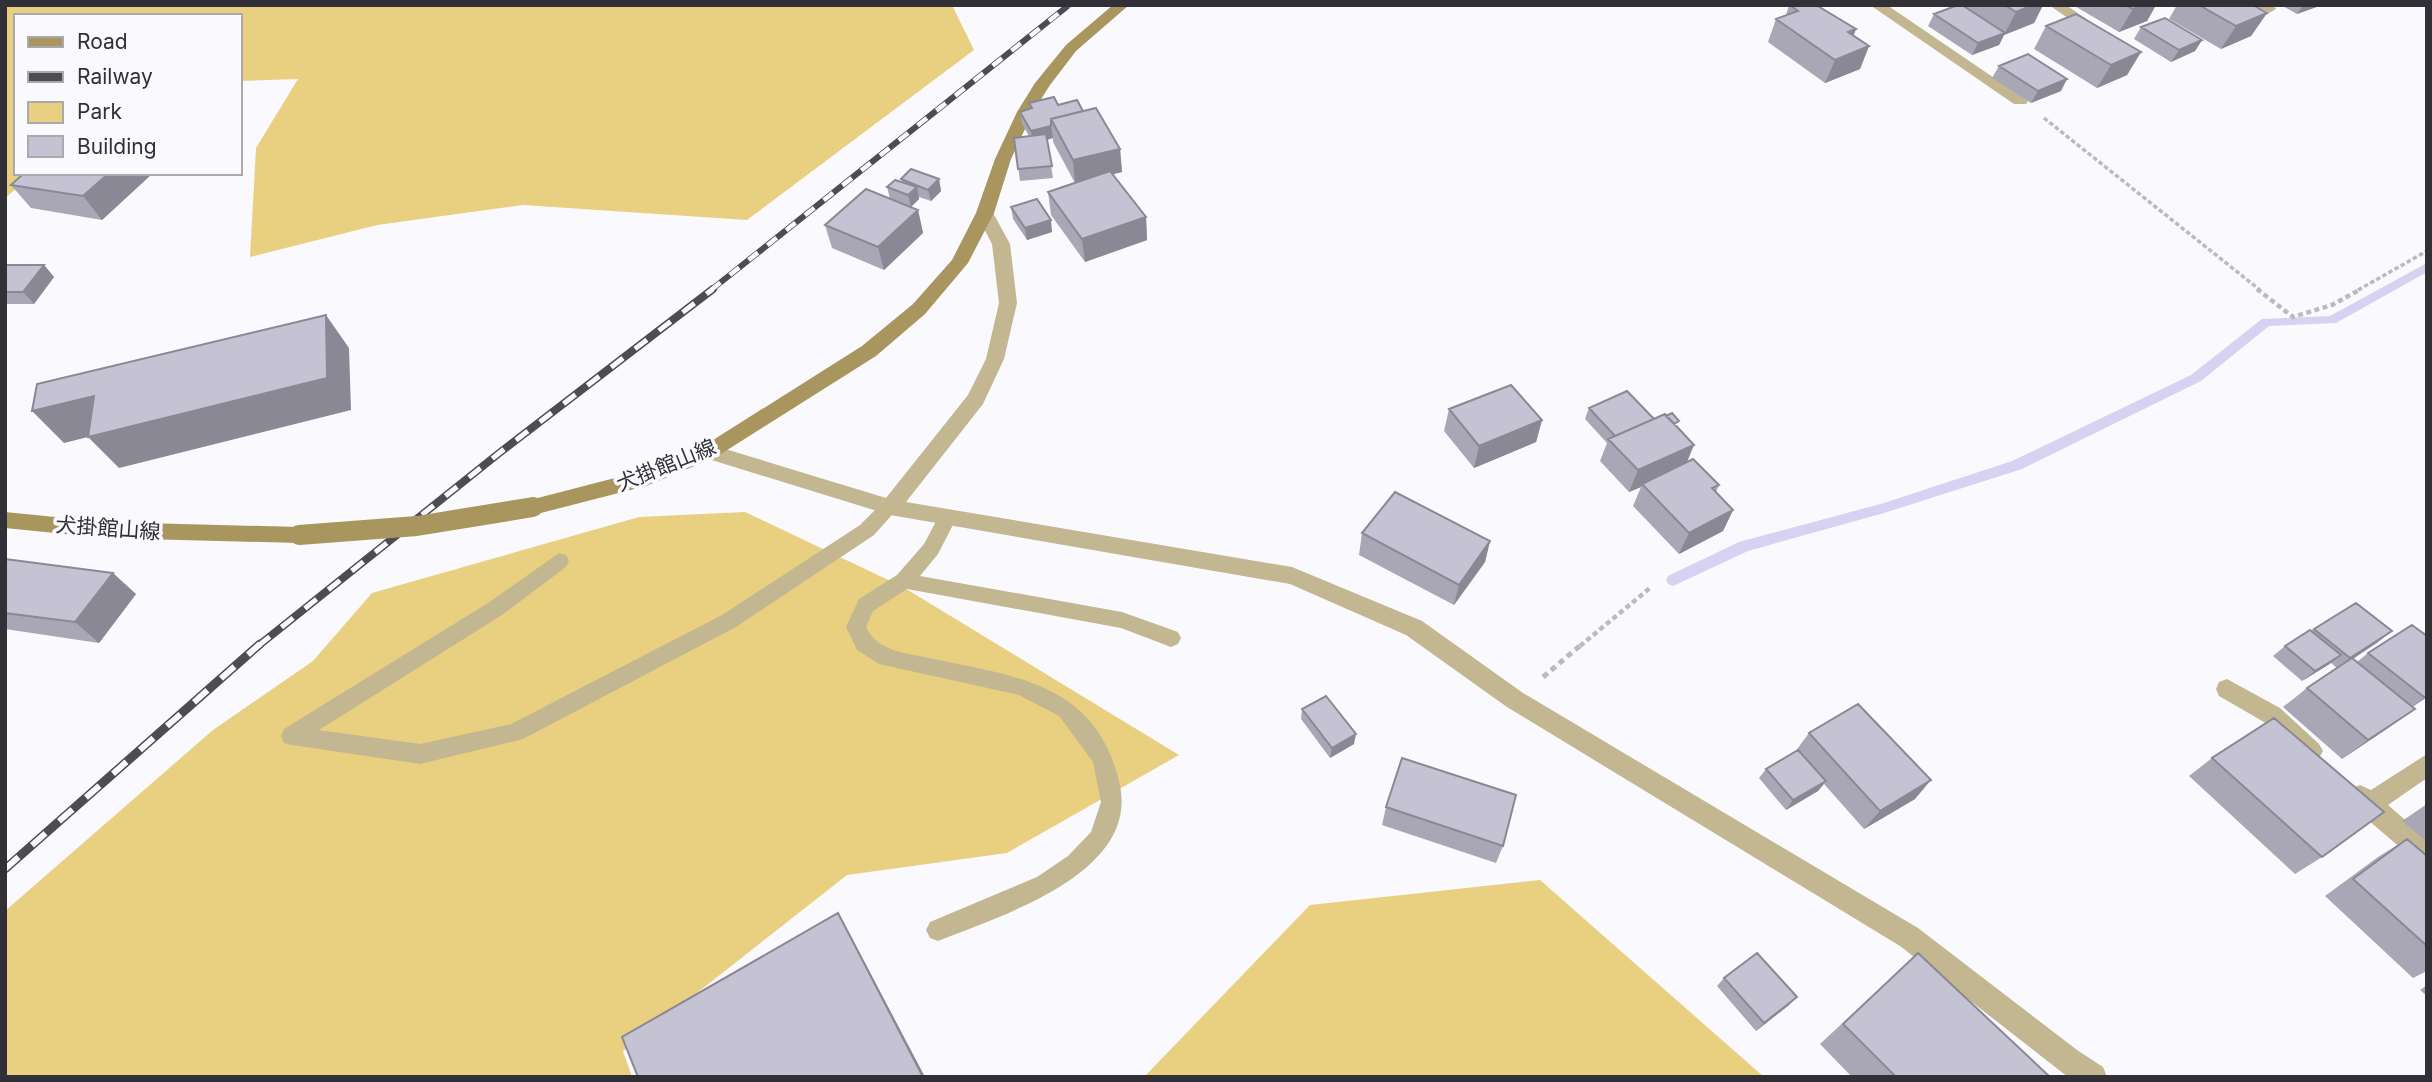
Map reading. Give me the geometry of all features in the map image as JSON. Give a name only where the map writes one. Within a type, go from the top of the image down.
[{"type":"main road","name":"犬掛館山線","points":[[5,520],[106,530],[299,535],[380,531],[468,520],[533,507],[646,478],[709,452],[869,351],[919,309],[959,263],[985,213],[1003,159],[1043,83],[1071,48],[1122,5]]},
{"type":"street","points":[[2056,5],[2113,41]]},
{"type":"street","points":[[1879,6],[2020,102]]},
{"type":"street","points":[[890,507],[976,399],[995,359],[1007,303],[1001,244],[985,213]]},
{"type":"street","points":[[709,452],[890,507],[1292,576],[1341,595],[1414,628],[1515,700],[1909,937],[2067,1060],[2093,1077]]},
{"type":"street","points":[[2227,689],[2272,715],[2427,855]]},
{"type":"street","points":[[2369,805],[2427,764]]},
{"type":"lane","points":[[559,561],[495,609],[292,736],[420,754],[515,732],[729,621],[867,530],[890,507]]},
{"type":"lane","points":[[938,930],[1045,885],[1076,864],[1100,838],[1112,802],[1103,758],[1066,710],[1023,687],[886,658],[864,643],[856,626],[866,605],[904,580],[931,549],[948,517]]},
{"type":"lane","points":[[904,580],[1122,620],[1171,638]]},
{"type":"path","points":[[2020,102],[2293,317],[2332,305],[2427,251]]},
{"type":"path","points":[[1515,700],[1650,587]]},
{"type":"green space","points":[[5,5],[952,5],[974,50],[747,220],[523,205],[377,225],[250,257],[256,148],[298,79],[242,81],[242,14],[14,14],[14,175],[33,175],[5,198]]},
{"type":"green space","points":[[745,512],[903,587],[1179,755],[1007,853],[847,875],[623,1051],[632,1077],[5,1077],[5,911],[213,730],[313,661],[372,593],[639,517]]},
{"type":"green space","points":[[1540,880],[1764,1077],[1144,1077],[1310,905]]},
{"type":"building","points":[[1790,5],[1816,5],[1856,29],[1848,32],[1869,46],[1835,60],[1776,19],[1798,11]]},
{"type":"building","points":[[1958,5],[2005,33],[1978,43],[1934,14]]},
{"type":"building","points":[[2005,5],[2033,5],[2016,12]]},
{"type":"building","points":[[2125,5],[2143,5],[2133,9]]},
{"type":"building","points":[[2199,5],[2253,5],[2267,13],[2236,26]]},
{"type":"building","points":[[2076,14],[2141,52],[2111,65],[2046,26]]},
{"type":"building","points":[[2165,18],[2202,40],[2179,50],[2141,27]]},
{"type":"building","points":[[2028,54],[2067,79],[2038,91],[1999,66]]},
{"type":"building","points":[[1054,97],[1058,105],[1077,100],[1083,111],[1051,119],[1051,126],[1031,131],[1020,112],[1032,108],[1029,103]]},
{"type":"building","points":[[1096,108],[1120,149],[1073,160],[1051,119]]},
{"type":"building","points":[[1046,134],[1052,166],[1018,169],[1014,138]]},
{"type":"building","points":[[911,169],[939,179],[928,190],[901,179]]},
{"type":"building","points":[[1110,171],[1146,217],[1082,239],[1048,192]]},
{"type":"building","points":[[22,175],[107,175],[83,196],[11,185]]},
{"type":"building","points":[[895,180],[917,187],[908,195],[887,187]]},
{"type":"building","points":[[866,189],[918,210],[878,247],[825,225]]},
{"type":"building","points":[[1037,199],[1051,220],[1025,228],[1011,207]]},
{"type":"building","points":[[5,265],[44,265],[23,292],[5,292]]},
{"type":"building","points":[[326,315],[327,378],[88,437],[94,396],[32,411],[37,384]]},
{"type":"building","points":[[1511,385],[1542,420],[1479,446],[1449,409]]},
{"type":"building","points":[[1627,391],[1654,419],[1615,436],[1589,408]]},
{"type":"building","points":[[1672,413],[1679,421],[1674,424],[1666,416]]},
{"type":"building","points":[[1665,414],[1694,445],[1638,470],[1608,439]]},
{"type":"building","points":[[1693,459],[1719,485],[1712,488],[1733,510],[1689,533],[1642,484]]},
{"type":"building","points":[[1395,492],[1490,541],[1459,585],[1362,533]]},
{"type":"building","points":[[5,559],[113,573],[75,622],[5,613]]},
{"type":"building","points":[[2356,603],[2392,631],[2350,658],[2314,629]]},
{"type":"building","points":[[2412,625],[2427,636],[2427,696],[2424,697],[2368,653]]},
{"type":"building","points":[[2310,630],[2341,655],[2315,671],[2285,646]]},
{"type":"building","points":[[2352,658],[2415,709],[2368,740],[2307,688]]},
{"type":"building","points":[[1326,696],[1356,734],[1332,748],[1302,709]]},
{"type":"building","points":[[1858,704],[1931,780],[1880,811],[1809,733]]},
{"type":"building","points":[[2274,718],[2384,812],[2322,857],[2212,758]]},
{"type":"building","points":[[1798,750],[1826,781],[1793,800],[1766,769]]},
{"type":"building","points":[[1402,758],[1516,795],[1503,846],[1386,807]]},
{"type":"building","points":[[2407,839],[2427,856],[2427,946],[2353,879]]},
{"type":"building","points":[[838,913],[923,1077],[638,1077],[622,1037]]},
{"type":"building","points":[[1757,953],[1797,997],[1764,1023],[1724,978]]},
{"type":"building","points":[[1918,953],[2050,1077],[1896,1077],[1843,1024]]},
{"type":"waterway","points":[[1673,580],[1744,546],[1884,508],[2017,465],[2196,378],[2266,322],[2332,320],[2427,267]]},
{"type":"railway","points":[[711,290],[1069,5]]},
{"type":"railway","points":[[258,646],[498,454],[713,289]]},
{"type":"railway","points":[[5,869],[260,644]]}]
